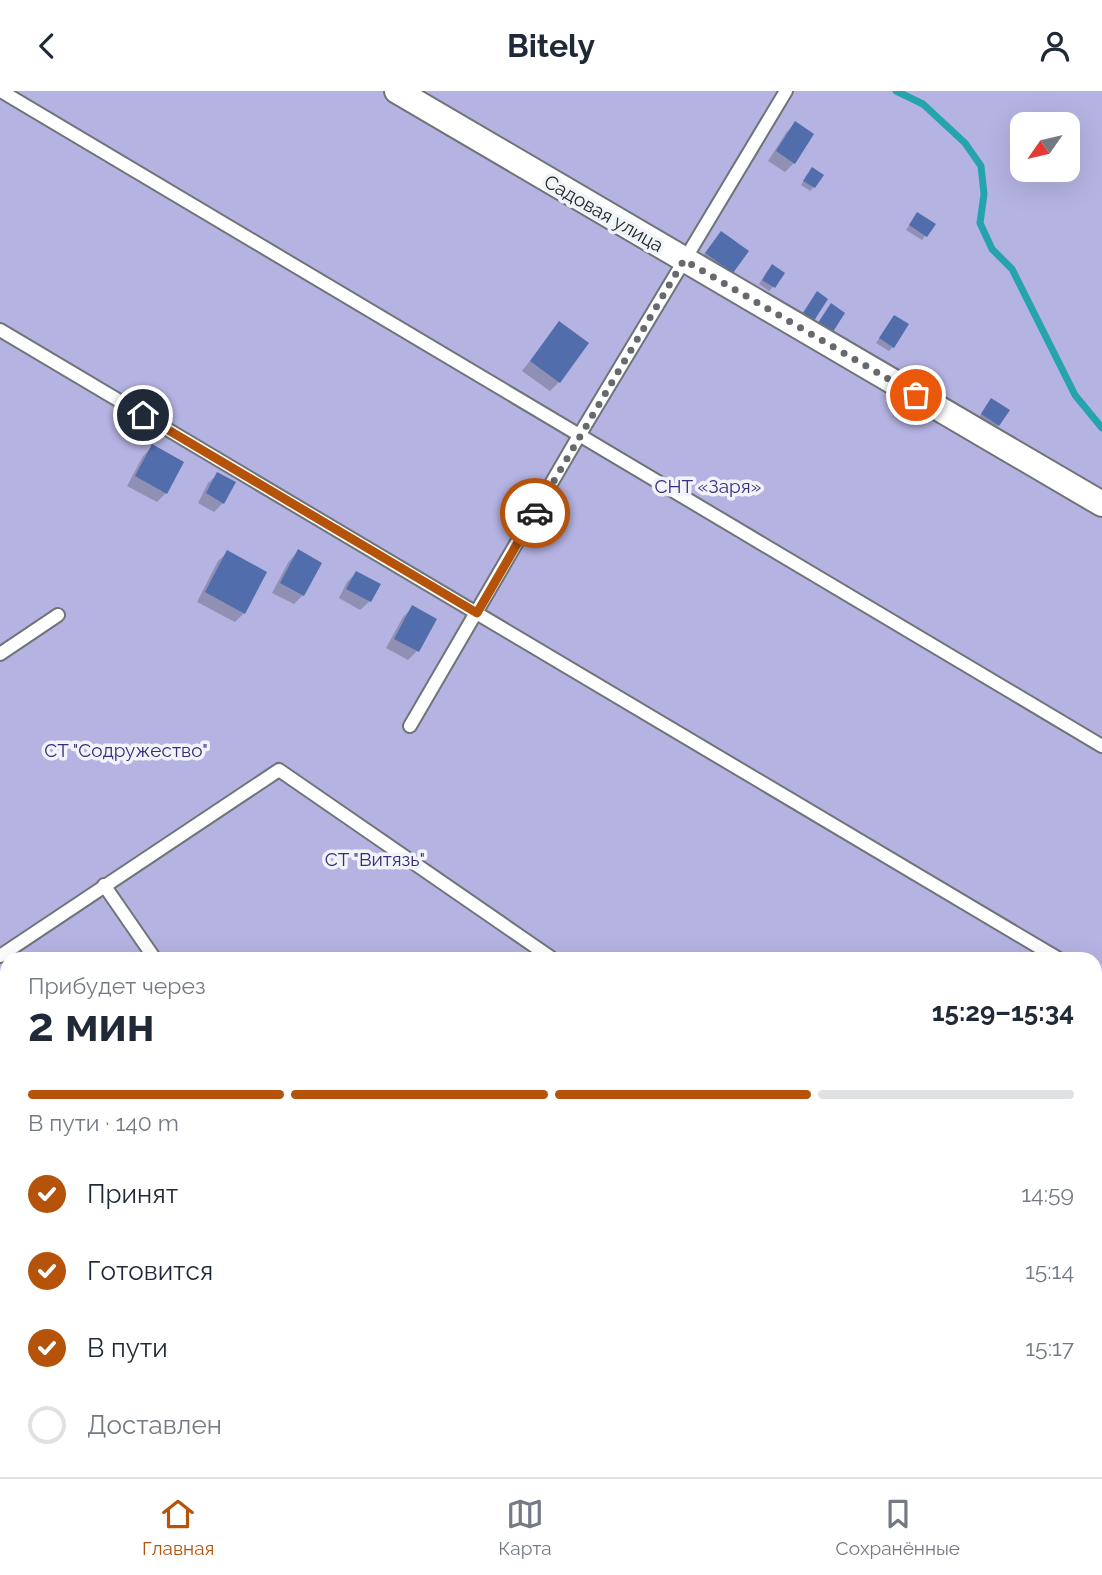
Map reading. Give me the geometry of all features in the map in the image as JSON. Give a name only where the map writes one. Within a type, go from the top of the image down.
[{"type":"street","name":"Садовая улица","points":[[397,91],[1102,504]]},
{"type":"lane","points":[[1,91],[1102,746]]},
{"type":"lane","points":[[410,726],[580,434],[786,91]]},
{"type":"lane","points":[[0,330],[1047,952]]},
{"type":"lane","points":[[0,654],[58,615]]},
{"type":"lane","points":[[6,952],[279,770],[543,952]]},
{"type":"lane","points":[[104,885],[150,952]]},
{"type":"green space","name":"СНТ «Заря»","points":[[0,91],[1102,91],[1102,952],[0,952]]},
{"type":"building","points":[[795,121],[814,134],[795,164],[776,151]]},
{"type":"building","points":[[812,167],[824,175],[815,188],[803,181]]},
{"type":"building","points":[[917,212],[936,224],[927,237],[909,225]]},
{"type":"building","points":[[721,231],[749,251],[733,273],[705,253]]},
{"type":"building","points":[[772,264],[785,273],[775,288],[762,280]]},
{"type":"building","points":[[817,291],[828,299],[810,327],[799,319]]},
{"type":"building","points":[[831,303],[845,313],[829,338],[814,329]]},
{"type":"building","points":[[894,315],[909,324],[894,348],[879,338]]},
{"type":"building","points":[[559,321],[589,343],[560,383],[530,361]]},
{"type":"building","points":[[991,398],[1010,410],[999,426],[981,414]]},
{"type":"building","points":[[152,444],[184,462],[167,494],[135,476]]},
{"type":"building","points":[[217,472],[236,482],[224,504],[206,493]]},
{"type":"building","points":[[298,549],[322,563],[304,596],[280,583]]},
{"type":"building","points":[[227,550],[267,572],[245,614],[205,592]]},
{"type":"building","points":[[356,571],[381,584],[371,602],[346,589]]},
{"type":"building","points":[[412,605],[437,619],[419,652],[394,639]]},
{"type":"waterway","points":[[896,91],[923,104],[965,143],[981,166],[984,194],[980,223],[992,249],[1012,269],[1075,395],[1102,428]]},
{"type":"way so far","points":[[535,513],[684,260],[916,395]]},
{"type":"route","points":[[143,415],[477,613],[535,513]]},
{"type":"park label","name":"СТ \"Содружество\"","points":[[126,750]]},
{"type":"park label","name":"СТ \"Витязь\"","points":[[375,859]]}]
